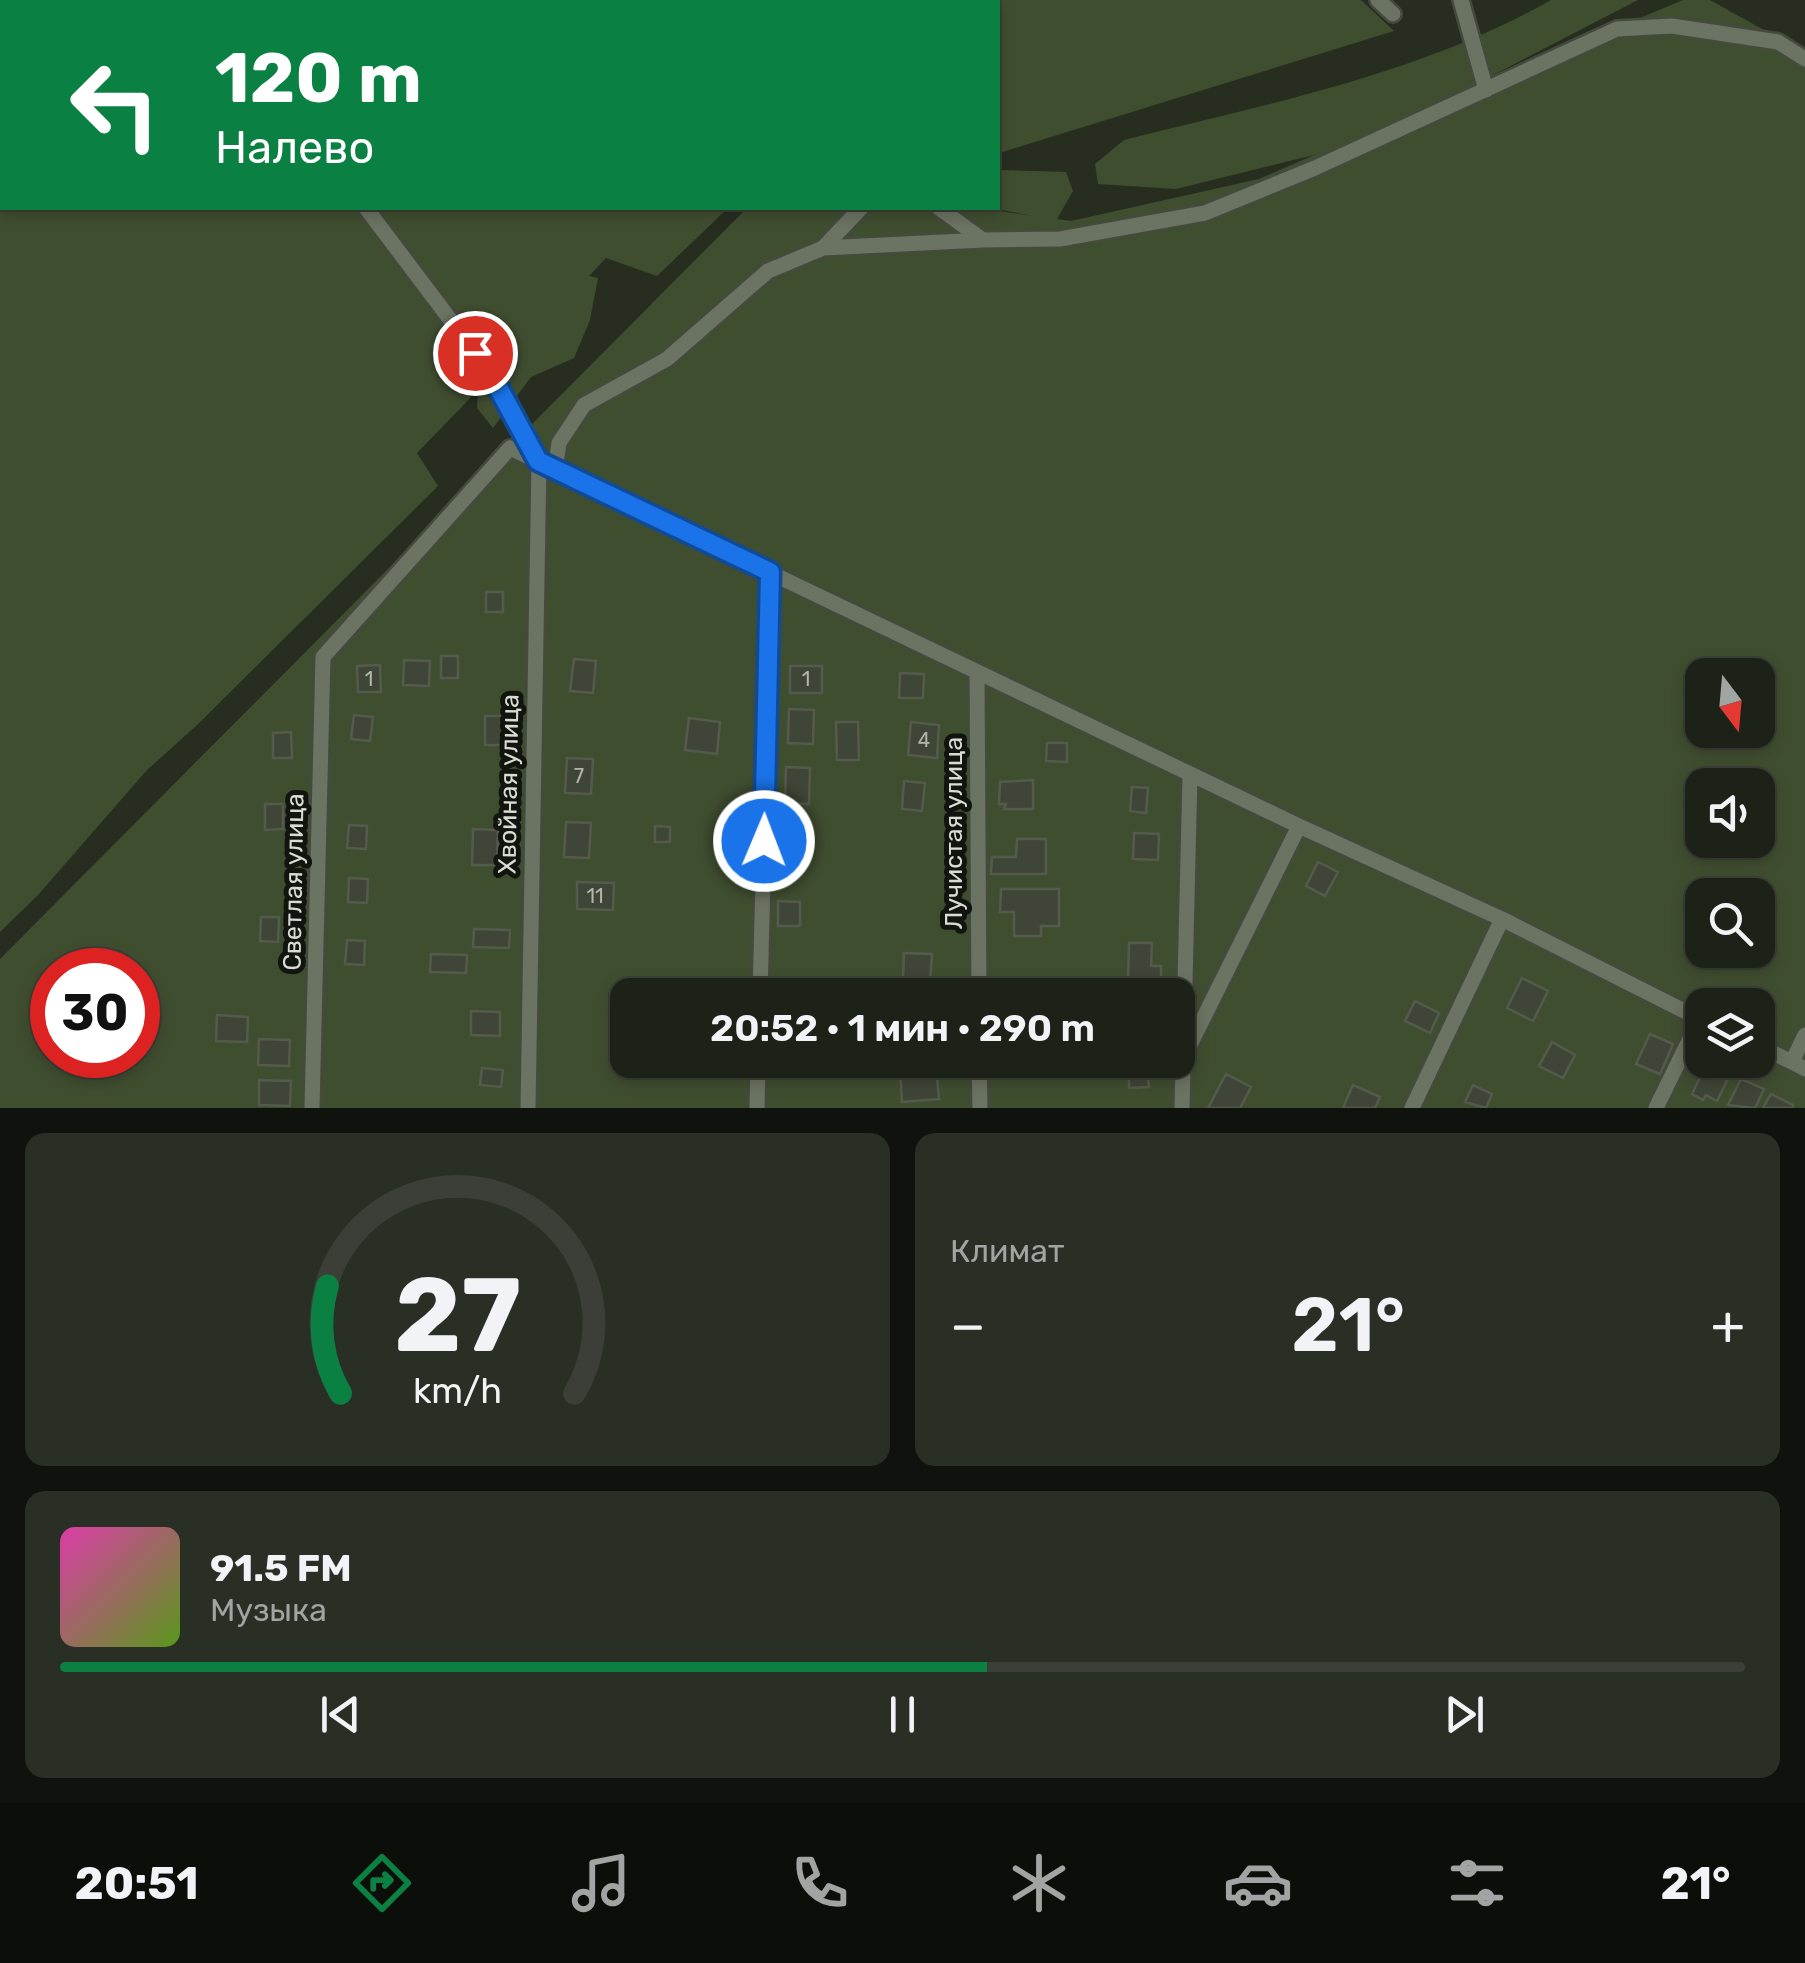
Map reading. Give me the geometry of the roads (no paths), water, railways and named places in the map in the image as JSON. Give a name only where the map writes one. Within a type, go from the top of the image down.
[{"type":"street","points":[[1378,0],[1393,14]]},
{"type":"street","points":[[1461,0],[1486,90]]},
{"type":"street","points":[[555,469],[559,443],[584,405],[667,359],[768,272],[823,248],[1060,239],[1206,213],[1315,168],[1616,29],[1672,26],[1778,42],[1805,60]]},
{"type":"street","points":[[368,210],[492,376],[538,461],[1299,826],[1502,918],[1685,1011]]},
{"type":"street","points":[[823,248],[859,210]]},
{"type":"street","points":[[942,210],[983,240]]},
{"type":"street","name":"Светлая улица","points":[[312,1108],[323,657],[510,448],[538,461]]},
{"type":"street","name":"Хвойная улица","points":[[528,1108],[538,461]]},
{"type":"street","points":[[760,978],[770,572]]},
{"type":"street","name":"Лучистая улица","points":[[977,672],[979,978]]},
{"type":"street","points":[[1184,978],[1190,774]]},
{"type":"street","points":[[1195,1036],[1299,826]]},
{"type":"street","points":[[1412,1108],[1502,918]]},
{"type":"street","points":[[1775,1054],[1798,1065],[1805,1034]]},
{"type":"street","points":[[1656,1108],[1685,1051]]},
{"type":"street","points":[[757,1108],[758,1078]]},
{"type":"street","points":[[979,1078],[980,1108]]},
{"type":"street","points":[[1182,1078],[1182,1108]]}]
